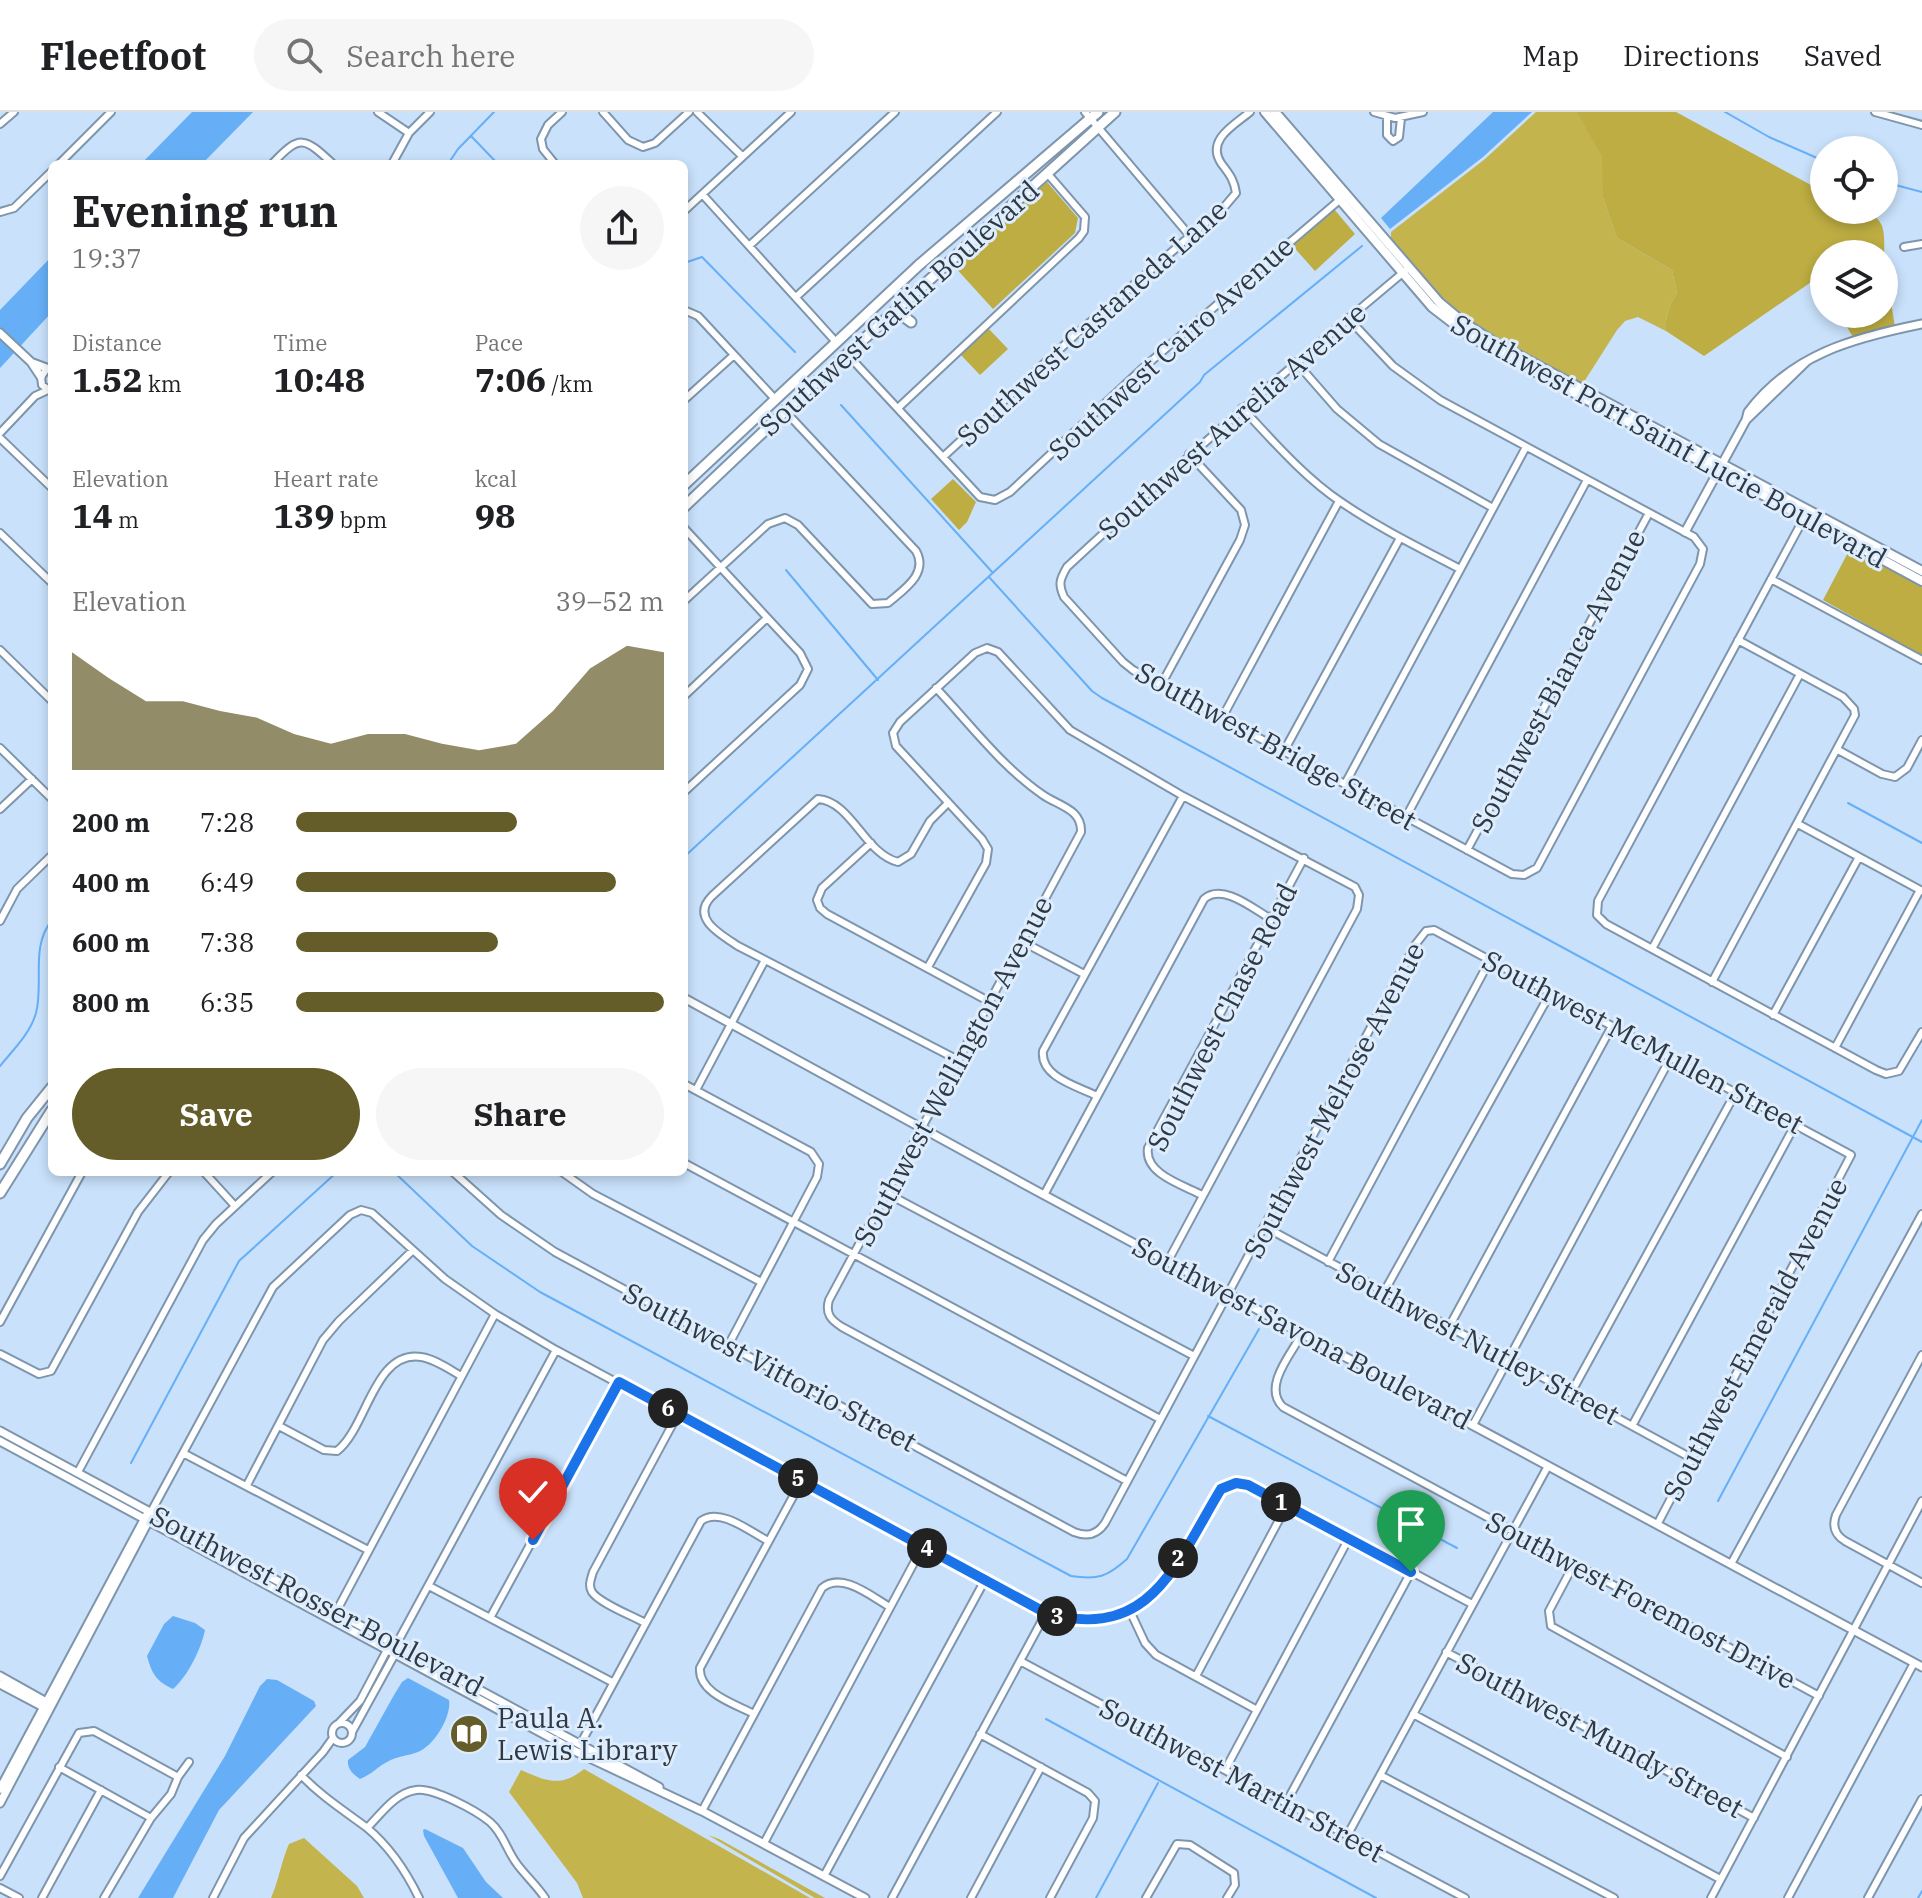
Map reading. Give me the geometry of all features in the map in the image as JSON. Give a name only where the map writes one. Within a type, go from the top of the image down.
[{"type":"main road","name":"Southwest Gatlin Boulevard","points":[[688,503],[801,396],[1115,112]]},
{"type":"main road","name":"Southwest Port Saint Lucie Boulevard","points":[[1265,112],[1343,197]]},
{"type":"main road","name":"Southwest Port Saint Lucie Boulevard","points":[[1275,112],[1432,307],[1471,337],[1576,395],[1824,518],[1922,571]]},
{"type":"main road","name":"Southwest Gatlin Boulevard","points":[[688,481],[836,342],[1091,114]]},
{"type":"main road","name":"Southwest Port Saint Lucie Boulevard","points":[[1405,270],[1463,322],[1595,395],[1804,518],[1922,581]]},
{"type":"main road","points":[[859,343],[898,313],[911,322],[903,309],[904,303]]},
{"type":"main road","points":[[847,354],[846,338],[873,313],[878,304]]},
{"type":"main road","points":[[801,396],[810,380],[837,355],[836,342]]},
{"type":"main road","points":[[1576,395],[1595,395]]},
{"type":"main road","points":[[1804,518],[1824,518]]},
{"type":"main road","points":[[0,1164],[27,1118],[48,1092]]},
{"type":"main road","points":[[0,1193],[48,1116]]},
{"type":"street","points":[[0,124],[14,112]]},
{"type":"street","points":[[63,160],[111,112]]},
{"type":"street","points":[[378,112],[409,133]]},
{"type":"street","points":[[394,160],[409,133],[430,112]]},
{"type":"street","points":[[552,160],[543,149],[541,139],[548,125],[562,112]]},
{"type":"street","points":[[603,112],[628,140],[643,147],[655,143],[689,112]]},
{"type":"street","points":[[697,112],[742,156]]},
{"type":"street","points":[[688,208],[791,112]]},
{"type":"street","points":[[749,246],[895,112]]},
{"type":"street","points":[[796,297],[997,112]]},
{"type":"street","name":"Southwest Castaneda Lane","points":[[943,457],[1074,336],[1225,206],[1236,193],[1235,180],[1219,160],[1216,150],[1220,137],[1250,112]]},
{"type":"street","points":[[1374,112],[1401,118],[1423,112]]},
{"type":"street","points":[[1875,112],[1922,125]]},
{"type":"street","points":[[1091,114],[1098,128],[1190,236]]},
{"type":"street","points":[[1387,117],[1387,135],[1393,141],[1399,137],[1401,118]]},
{"type":"street","points":[[276,160],[290,145],[299,141],[310,143],[329,160]]},
{"type":"street","points":[[898,408],[1084,231],[1085,217],[1047,173]]},
{"type":"street","points":[[1,212],[14,208],[48,175]]},
{"type":"street","points":[[703,195],[836,342]]},
{"type":"street","name":"Southwest Cairo Avenue","points":[[943,457],[980,497],[995,500],[1010,492],[1143,368],[1343,197]]},
{"type":"street","points":[[1904,247],[1922,244],[1922,252]]},
{"type":"street","name":"Southwest Aurelia Avenue","points":[[1060,580],[1067,567],[1189,454],[1405,270]]},
{"type":"street","points":[[688,312],[698,316],[775,399]]},
{"type":"street","points":[[1348,318],[1378,352],[1440,400],[1685,532],[1746,420],[1809,360],[1846,342],[1922,324]]},
{"type":"street","points":[[0,333],[31,362],[48,368]]},
{"type":"street","points":[[847,354],[943,457]]},
{"type":"street","points":[[688,396],[734,355]]},
{"type":"street","points":[[31,362],[48,388]]},
{"type":"street","points":[[1296,362],[1337,409],[1379,444],[1493,508]]},
{"type":"street","points":[[48,371],[35,396],[0,435],[48,484]]},
{"type":"street","points":[[35,396],[48,391]]},
{"type":"street","points":[[1242,408],[1298,466],[1339,501],[1460,569]]},
{"type":"street","points":[[688,597],[768,524],[785,518],[798,525],[869,602],[884,605],[901,592],[920,570],[916,551],[785,411]]},
{"type":"street","points":[[1345,784],[1526,447]]},
{"type":"street","points":[[1161,685],[1240,540],[1245,525],[1241,510],[1189,454]]},
{"type":"street","points":[[1406,817],[1587,480]]},
{"type":"street","points":[[1222,718],[1339,501]]},
{"type":"street","name":"Southwest Bianca Avenue","points":[[1467,850],[1649,513]]},
{"type":"street","points":[[1804,518],[1598,901],[1597,915],[1606,924],[1876,1070],[1894,1074],[1904,1065],[1922,1032]]},
{"type":"street","points":[[688,532],[804,658],[808,669],[800,685],[688,788]]},
{"type":"street","name":"Southwest Bridge Street","points":[[1060,580],[1064,597],[1123,662],[1512,874],[1524,875],[1537,868],[1700,564],[1703,549],[1694,537],[1685,532]]},
{"type":"street","points":[[0,533],[48,579]]},
{"type":"street","points":[[1284,751],[1400,538]]},
{"type":"street","points":[[1771,579],[1922,660]]},
{"type":"street","points":[[688,692],[767,618]]},
{"type":"street","points":[[1712,982],[1838,750],[1853,721],[1854,709],[1843,697],[1738,640]]},
{"type":"street","points":[[928,967],[986,863],[988,853],[986,845],[896,746],[893,737],[896,726],[936,688],[975,653],[987,648],[994,649],[1070,730],[1183,796],[1351,883],[1359,895],[1357,909],[1168,1261]]},
{"type":"street","points":[[0,650],[48,697]]},
{"type":"street","points":[[1652,949],[1800,674]]},
{"type":"street","name":"Southwest Wellington Avenue","points":[[936,688],[1011,768],[1043,795],[1076,814],[1081,824],[1078,837],[1023,942],[829,1300],[829,1318],[1127,1481]]},
{"type":"street","points":[[1838,750],[1882,774],[1895,777],[1907,768],[1922,740]]},
{"type":"street","points":[[0,748],[48,795]]},
{"type":"street","points":[[0,809],[32,779]]},
{"type":"street","points":[[1097,1096],[1049,1072],[1042,1059],[1045,1046],[1183,796]]},
{"type":"street","points":[[948,803],[930,821],[914,849],[902,861],[889,859],[834,803],[822,799],[812,802],[707,901],[704,916],[708,924],[728,939],[765,960],[958,1060]]},
{"type":"street","points":[[1798,824],[1921,890],[1835,1048]]},
{"type":"street","points":[[871,843],[822,888],[818,904],[827,914],[990,1002]]},
{"type":"street","points":[[1773,1015],[1859,857]]},
{"type":"street","name":"Southwest Chase Road","points":[[1202,1195],[1152,1167],[1147,1152],[1304,858]]},
{"type":"street","points":[[0,921],[17,889],[48,859]]},
{"type":"street","points":[[1044,1195],[1204,899],[1211,893],[1226,894],[1271,919]]},
{"type":"street","name":"Southwest McMullen Street","points":[[1434,930],[1851,1155]]},
{"type":"street","name":"Southwest Melrose Avenue","points":[[1100,1530],[1230,1294],[1415,945],[1426,931],[1434,930]]},
{"type":"street","points":[[1023,942],[1084,974]]},
{"type":"street","points":[[696,1090],[765,960]]},
{"type":"street","points":[[1328,1262],[1490,960]]},
{"type":"street","points":[[1384,1292],[1551,992]]},
{"type":"street","name":"Southwest Savona Boulevard","points":[[688,1000],[1918,1665]]},
{"type":"street","points":[[1449,1327],[1612,1026]]},
{"type":"street","points":[[1473,1425],[1671,1057]]},
{"type":"street","points":[[688,1086],[811,1152],[819,1164],[817,1177],[729,1344]]},
{"type":"street","points":[[1571,1393],[1736,1092]]},
{"type":"street","points":[[1632,1426],[1795,1125]]},
{"type":"street","name":"Southwest Emerald Avenue","points":[[1658,1523],[1851,1155]]},
{"type":"street","points":[[688,1165],[1160,1419]]},
{"type":"street","points":[[0,1322],[80,1176]]},
{"type":"street","points":[[0,1354],[39,1374],[51,1371],[138,1212],[166,1176]]},
{"type":"street","points":[[208,1176],[235,1206]]},
{"type":"street","points":[[78,1472],[197,1250],[209,1232],[268,1176]]},
{"type":"street","name":"Southwest Vittorio Street","points":[[457,1176],[501,1215],[555,1252],[1074,1532],[1089,1535],[1100,1530]]},
{"type":"street","points":[[568,1176],[593,1194],[761,1282]]},
{"type":"street","points":[[888,1194],[1194,1356]]},
{"type":"street","points":[[0,1803],[146,1520],[273,1287],[350,1215],[361,1210],[369,1211],[445,1279],[495,1314],[556,1350],[986,1578],[1046,1613],[1094,1620],[1130,1611],[1158,1591],[1221,1489],[1236,1483],[1248,1485],[1472,1604]]},
{"type":"street","points":[[1731,1564],[1922,1214]]},
{"type":"street","name":"Southwest Nutley Street","points":[[1265,1227],[1693,1459]]},
{"type":"street","points":[[247,1485],[323,1340],[412,1251]]},
{"type":"street","points":[[336,1612],[495,1314]]},
{"type":"street","name":"Southwest Foremost Drive","points":[[1302,1334],[1276,1382],[1275,1397],[1279,1404],[1819,1696]]},
{"type":"street","points":[[335,1740],[347,1742],[556,1350]]},
{"type":"street","points":[[1922,1355],[1836,1515],[1834,1526],[1841,1539],[1922,1583]]},
{"type":"street","points":[[279,1426],[324,1450],[337,1451],[351,1436],[382,1376],[395,1363],[421,1357],[461,1376]]},
{"type":"street","points":[[490,1618],[619,1382]]},
{"type":"street","points":[[645,1623],[596,1596],[591,1588],[591,1577],[678,1414]]},
{"type":"street","name":"Southwest Rosser Boulevard","points":[[0,1431],[581,1743],[674,1797]]},
{"type":"street","name":"Southwest Rosser Boulevard","points":[[0,1441],[587,1758],[702,1811],[865,1898]]},
{"type":"street","points":[[183,1453],[368,1550]]},
{"type":"street","points":[[1347,1836],[1548,1466]]},
{"type":"street","points":[[754,1714],[711,1691],[702,1682],[699,1672],[802,1480]]},
{"type":"street","points":[[1711,1898],[1922,1501]]},
{"type":"street","points":[[1196,1676],[1287,1505]]},
{"type":"street","points":[[581,1743],[705,1517],[722,1517],[768,1541]]},
{"type":"street","points":[[1225,1770],[1349,1538]]},
{"type":"street","points":[[764,1843],[923,1546]]},
{"type":"street","points":[[1574,1564],[1549,1611],[1551,1626],[1787,1757]]},
{"type":"street","points":[[1286,1803],[1411,1572]]},
{"type":"street","points":[[824,1876],[986,1578]]},
{"type":"street","points":[[702,1811],[826,1584],[833,1581],[845,1583],[890,1607]]},
{"type":"street","points":[[429,1586],[612,1682]]},
{"type":"street","points":[[1130,1611],[1151,1651],[1257,1710]]},
{"type":"street","points":[[892,1898],[1046,1613]]},
{"type":"street","points":[[335,1740],[333,1728],[360,1701],[387,1650],[396,1645]]},
{"type":"street","name":"Southwest Mundy Street","points":[[1446,1652],[1754,1818]]},
{"type":"street","name":"Southwest Martin Street","points":[[1020,1661],[1465,1898]]},
{"type":"street","points":[[1788,1898],[1918,1665]]},
{"type":"street","points":[[0,1676],[48,1706]]},
{"type":"street","points":[[0,1684],[48,1706]]},
{"type":"street","points":[[0,1789],[48,1706]]},
{"type":"street","points":[[1413,1714],[1720,1879]]},
{"type":"street","points":[[339,1723],[348,1725],[352,1732]]},
{"type":"street","points":[[0,1876],[79,1733],[94,1731],[178,1777]]},
{"type":"street","points":[[980,1734],[1088,1793],[1095,1801],[1096,1811],[1050,1898]]},
{"type":"street","points":[[213,1898],[244,1838],[335,1740]]},
{"type":"street","points":[[104,1898],[151,1818],[171,1794],[189,1762]]},
{"type":"street","points":[[59,1767],[151,1818]]},
{"type":"street","points":[[971,1898],[1041,1767]]},
{"type":"street","points":[[301,1775],[319,1794],[367,1828],[389,1850],[419,1898]]},
{"type":"street","points":[[1380,1775],[1614,1898]]},
{"type":"street","points":[[42,1898],[101,1790]]},
{"type":"street","points":[[367,1828],[394,1800],[406,1794],[416,1790],[438,1793],[488,1820],[545,1898]]},
{"type":"street","points":[[1868,1898],[1922,1799]]},
{"type":"street","points":[[1146,1898],[1177,1844],[1190,1845],[1234,1873],[1235,1885],[1227,1898]]},
{"type":"street","points":[[0,1888],[19,1898]]},
{"type":"shaded area","points":[[1536,112],[1576,112],[1603,156],[1603,198],[1617,238],[1672,270],[1677,293],[1668,311],[1666,331],[1638,317],[1625,321],[1582,385],[1465,320],[1441,301],[1391,244],[1391,232],[1485,159]]},
{"type":"shaded area","points":[[1576,112],[1676,112],[1810,184],[1810,224],[1881,224],[1883,240],[1810,240],[1810,283],[1704,356],[1666,331],[1668,311],[1677,293],[1672,270],[1617,238],[1603,198],[1602,156]]},
{"type":"shaded area","points":[[1047,182],[1078,218],[1075,233],[993,309],[953,265]]},
{"type":"shaded area","points":[[1334,209],[1355,234],[1315,271],[1291,244]]},
{"type":"shaded area","points":[[987,327],[1008,349],[980,375],[959,353]]},
{"type":"shaded area","points":[[1848,328],[1891,328],[1853,337]]},
{"type":"shaded area","points":[[953,479],[976,502],[967,522],[959,530],[931,499]]},
{"type":"shaded area","points":[[1853,543],[1922,579],[1922,656],[1823,600]]},
{"type":"shaded area","points":[[584,1769],[810,1898],[583,1898],[577,1883],[509,1792],[521,1770],[561,1781]]},
{"type":"shaded area","points":[[708,1835],[719,1839],[825,1898],[815,1898]]},
{"type":"shaded area","points":[[304,1838],[357,1886],[364,1898],[271,1898],[289,1844]]},
{"type":"water","points":[[192,112],[253,112],[206,160],[145,160]]},
{"type":"water","points":[[1493,112],[1532,112],[1483,157],[1390,229],[1381,218]]},
{"type":"water","points":[[48,260],[48,316],[0,368],[0,310]]},
{"type":"water","points":[[173,1616],[195,1623],[205,1630],[193,1662],[173,1689],[156,1676],[147,1656],[164,1624]]},
{"type":"water","points":[[408,1678],[449,1700],[445,1722],[424,1749],[391,1760],[360,1779],[350,1769],[348,1760],[365,1747],[402,1682]]},
{"type":"water","points":[[267,1679],[277,1680],[314,1701],[316,1706],[219,1810],[173,1898],[138,1898],[225,1756],[260,1686]]},
{"type":"water","points":[[425,1829],[463,1848],[486,1882],[503,1898],[458,1898],[424,1836]]},
{"type":"waterway","points":[[451,160],[494,112]]},
{"type":"waterway","points":[[1725,112],[1769,137],[1810,155]]},
{"type":"waterway","points":[[471,136],[494,160]]},
{"type":"waterway","points":[[1898,186],[1922,192]]},
{"type":"waterway","points":[[688,853],[1200,382],[1204,375],[1362,246]]},
{"type":"waterway","points":[[688,262],[702,257],[795,352]]},
{"type":"waterway","points":[[841,405],[993,573]]},
{"type":"waterway","points":[[786,570],[878,680]]},
{"type":"waterway","points":[[989,577],[1092,691],[1102,698],[1922,1142]]},
{"type":"waterway","points":[[1848,803],[1922,843]]},
{"type":"waterway","points":[[0,1066],[25,1035],[36,1013],[39,953],[48,926]]},
{"type":"waterway","points":[[1718,1501],[1922,1120]]},
{"type":"waterway","points":[[131,1463],[239,1261],[333,1176]]},
{"type":"waterway","points":[[398,1176],[472,1246],[540,1292],[1071,1576],[1102,1576],[1127,1559],[1259,1329]]},
{"type":"waterway","points":[[1208,1416],[1457,1548]]},
{"type":"waterway","points":[[1046,1719],[1376,1898]]},
{"type":"waterway","points":[[1096,1898],[1158,1783]]},
{"type":"waterway","points":[[1918,1898],[1922,1891]]},
{"type":"place","name":"Paula A. Lewis Library","points":[[469,1734]]},
{"type":"route","points":[[533,1540],[619,1382],[1056,1616],[1084,1620],[1114,1617],[1130,1611],[1158,1591],[1221,1489],[1236,1483],[1248,1485],[1411,1572]]}]
